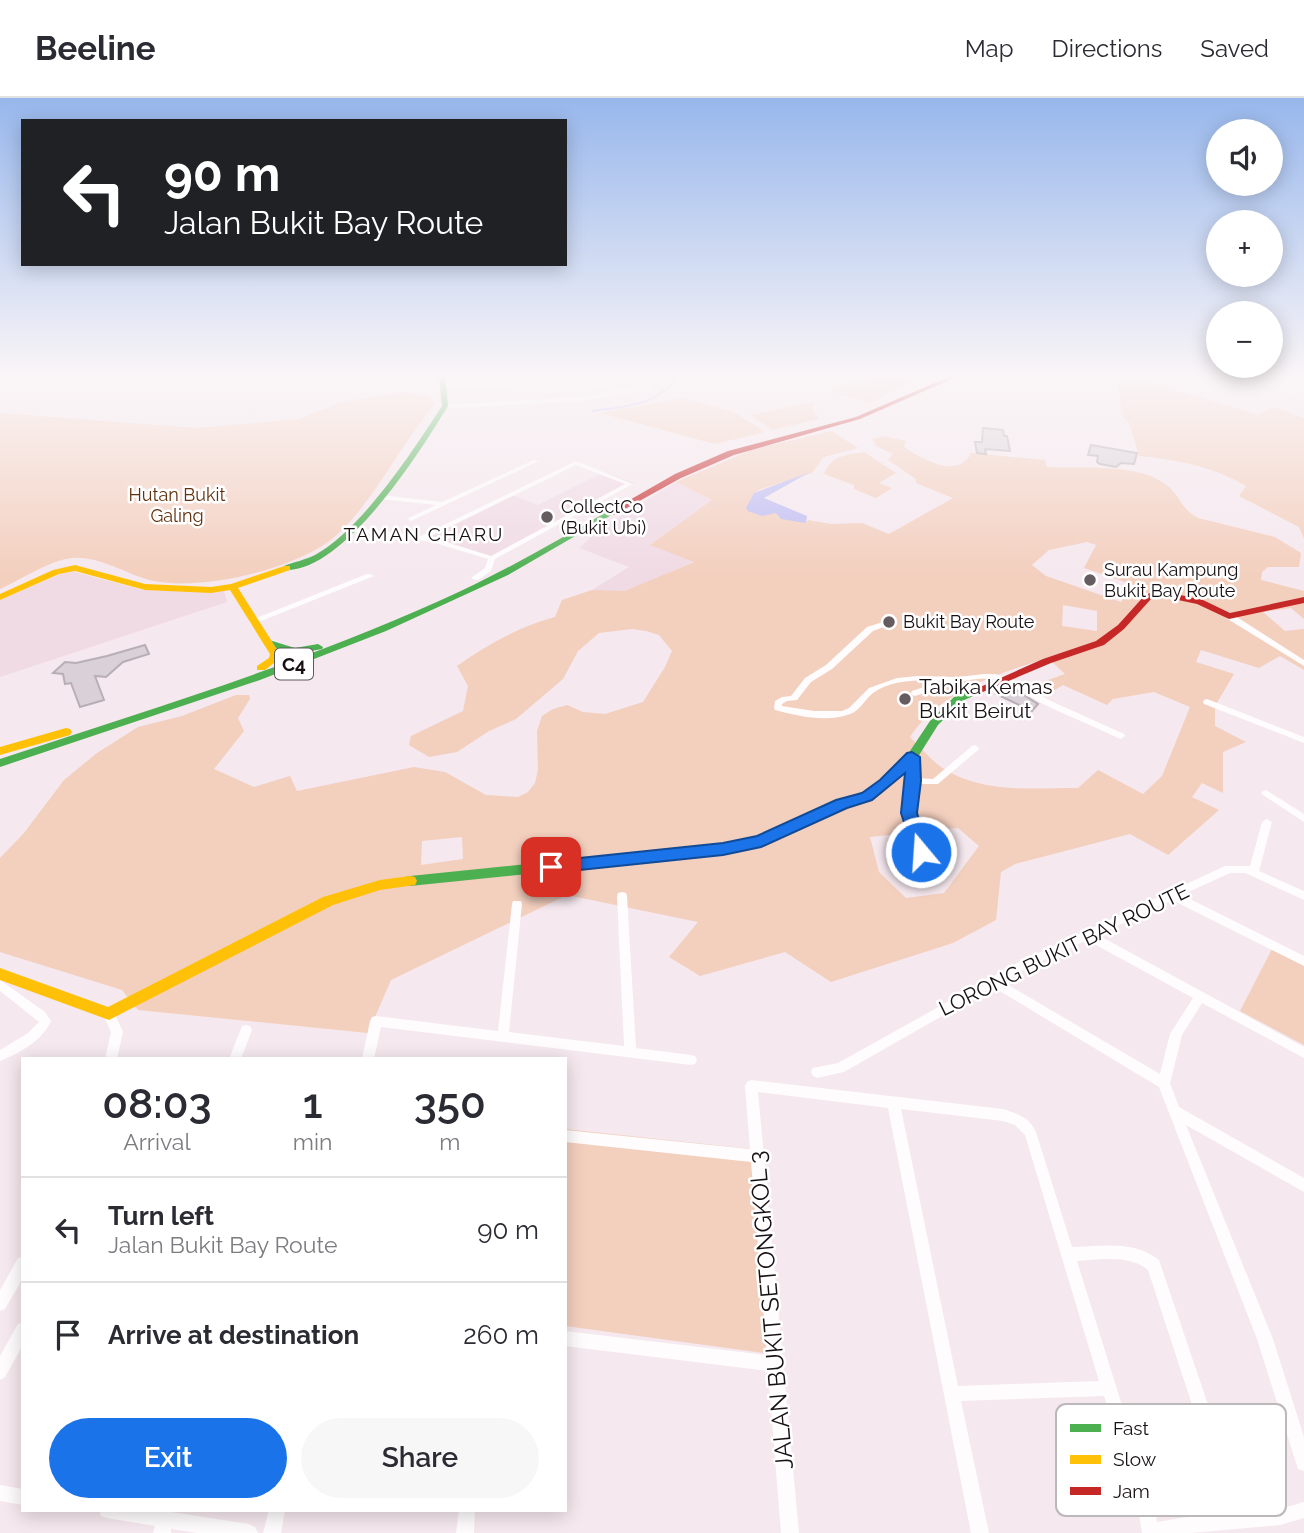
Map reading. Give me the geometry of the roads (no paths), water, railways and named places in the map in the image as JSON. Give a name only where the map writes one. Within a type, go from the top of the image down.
[{"type":"main road","points":[[0,597],[56,572],[75,568],[145,587],[211,590],[233,587],[318,557],[351,529],[380,497],[419,442]]},
{"type":"main road","name":"C4","points":[[0,763],[318,647],[475,578],[698,457],[741,442]]},
{"type":"main road","name":"C4","points":[[109,724],[270,673],[427,609],[505,573],[678,476],[731,453],[771,442]]},
{"type":"main road","points":[[233,587],[275,657],[261,668]]},
{"type":"main road","points":[[0,974],[109,1014],[192,968],[328,901],[380,885],[747,844],[841,804],[867,797],[886,784],[912,757],[934,723],[958,699],[1106,640],[1148,597],[1158,593],[1188,598],[1229,616],[1304,600]]},
{"type":"main road","points":[[269,643],[295,651],[318,647]]},
{"type":"main road","points":[[0,753],[109,724]]},
{"type":"main road","points":[[0,770],[109,724]]},
{"type":"street","points":[[411,519],[536,461]]},
{"type":"street","points":[[351,529],[423,538],[457,545],[492,558],[630,484],[576,463],[423,538]]},
{"type":"street","points":[[380,497],[444,505]]},
{"type":"street","points":[[475,578],[488,569],[492,558]]},
{"type":"street","points":[[253,621],[370,576]]},
{"type":"street","points":[[1229,616],[1304,664]]},
{"type":"street","points":[[889,622],[870,629],[829,667],[808,680],[794,698],[785,699],[778,704],[778,708],[829,715],[848,712],[863,695],[877,687],[902,680],[959,680]]},
{"type":"street","points":[[915,694],[933,686],[959,680],[990,677],[1004,679],[1040,699],[1121,736]]},
{"type":"street","points":[[1207,702],[1304,740]]},
{"type":"street","points":[[913,781],[936,782],[975,748]]},
{"type":"street","points":[[912,757],[913,781],[909,813],[921,852]]},
{"type":"street","points":[[1266,793],[1304,819]]},
{"type":"street","points":[[1267,822],[1253,873],[1304,896]]},
{"type":"street","name":"LORONG BUKIT BAY ROUTE","points":[[817,1072],[840,1068],[973,991],[996,983],[1023,965],[1172,895],[1229,869],[1253,873]]},
{"type":"street","points":[[1172,895],[1304,961]]},
{"type":"street","points":[[622,897],[630,1053]]},
{"type":"street","points":[[503,1037],[517,904]]},
{"type":"street","points":[[1088,935],[1304,1053]]},
{"type":"street","points":[[996,983],[1164,1083]]},
{"type":"street","points":[[0,985],[45,1021],[43,1028],[0,1056]]},
{"type":"street","points":[[1200,996],[1176,1034],[1164,1083],[1265,1339],[1285,1404]]},
{"type":"street","points":[[109,1014],[117,1032],[111,1057]]},
{"type":"street","points":[[368,1057],[376,1021],[691,1060]]},
{"type":"street","points":[[236,1057],[246,1030]]},
{"type":"street","name":"JALAN BUKIT SETONGKOL 3","points":[[789,1533],[751,1086],[893,1102]]},
{"type":"street","points":[[981,1533],[893,1102],[1003,1115],[1019,1120],[1030,1132],[1114,1404]]},
{"type":"street","points":[[1174,1111],[1304,1185]]},
{"type":"street","points":[[567,1136],[758,1156]]},
{"type":"street","points":[[1068,1254],[1135,1254],[1147,1257],[1154,1265],[1200,1404]]},
{"type":"street","points":[[0,1304],[21,1270]]},
{"type":"street","points":[[0,1372],[21,1333]]},
{"type":"street","points":[[567,1338],[776,1364]]},
{"type":"street","points":[[952,1394],[1109,1388]]},
{"type":"street","points":[[1286,1406],[1304,1463]]},
{"type":"street","points":[[0,1493],[21,1497]]},
{"type":"street","points":[[1286,1515],[1304,1510]]},
{"type":"street","points":[[114,1512],[164,1526],[249,1533]]},
{"type":"street","points":[[272,1533],[277,1512]]},
{"type":"street","points":[[465,1533],[467,1512]]},
{"type":"street","points":[[1146,1516],[1151,1533],[1199,1523],[1283,1516]]},
{"type":"street","points":[[1237,1516],[1238,1520]]},
{"type":"water","points":[[810,472],[764,498],[807,516],[806,523],[781,519],[776,513],[762,516],[746,508],[754,493]]},
{"type":"place","name":"CollectCo (Bukit Ubi)","points":[[547,517]]},
{"type":"place","name":"Surau Kampung Bukit Bay Route","points":[[1090,580]]},
{"type":"place","name":"Bukit Bay Route","points":[[889,622]]},
{"type":"place","name":"Tabika Kemas Bukit Beirut","points":[[905,699]]},
{"type":"district","name":"TAMAN CHARU","points":[[424,534]]},
{"type":"park label","name":"Hutan Bukit Galing","points":[[177,505]]}]
